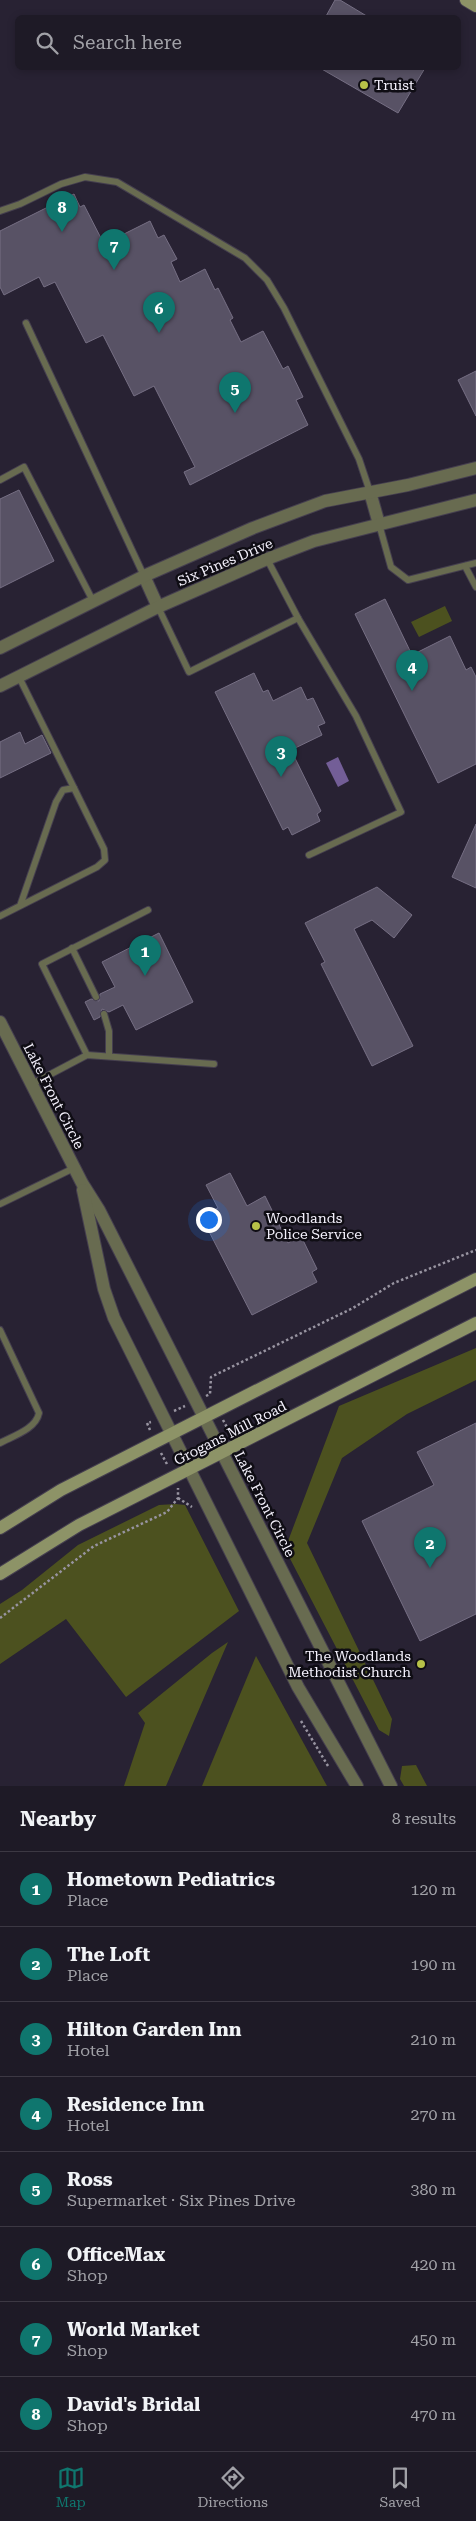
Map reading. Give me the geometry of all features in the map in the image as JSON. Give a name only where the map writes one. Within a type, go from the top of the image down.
[{"type":"main road","points":[[466,0],[476,6]]},
{"type":"main road","name":"Grogans Mill Road","points":[[0,1528],[61,1490],[476,1279]]},
{"type":"main road","name":"Grogans Mill Road","points":[[0,1574],[79,1525],[476,1323]]},
{"type":"street","name":"Six Pines Drive","points":[[0,648],[144,576],[253,528],[325,501],[476,468]]},
{"type":"street","points":[[370,492],[379,524]]},
{"type":"street","name":"Six Pines Drive","points":[[0,686],[158,607],[267,559],[314,541],[476,500]]},
{"type":"street","points":[[144,576],[158,607]]},
{"type":"street","name":"Lake Front Circle","points":[[2,1029],[82,1183],[100,1210],[391,1786]]},
{"type":"street","name":"Lake Front Circle","points":[[82,1183],[108,1305],[298,1687],[357,1786]]},
{"type":"lane","points":[[0,211],[20,204],[61,184],[85,177],[117,182],[245,258],[267,280],[284,308],[359,459],[370,492]]},
{"type":"lane","points":[[26,323],[144,576]]},
{"type":"lane","points":[[0,480],[24,467],[93,601]]},
{"type":"lane","points":[[379,524],[391,567],[408,580],[476,563]]},
{"type":"lane","points":[[267,559],[298,618],[356,716],[401,812],[309,855]]},
{"type":"lane","points":[[465,566],[476,586]]},
{"type":"lane","points":[[158,607],[189,672],[298,618]]},
{"type":"lane","points":[[0,916],[97,867],[105,860],[104,849],[19,677]]},
{"type":"lane","points":[[20,906],[56,802],[63,790],[74,788]]},
{"type":"lane","points":[[88,1054],[42,964],[148,910]]},
{"type":"lane","points":[[72,948],[96,997]]},
{"type":"lane","points":[[104,1014],[109,1031],[108,1055]]},
{"type":"lane","points":[[32,1084],[88,1054],[214,1064]]},
{"type":"lane","points":[[0,1204],[74,1168]]},
{"type":"lane","points":[[0,1330],[39,1413],[38,1419],[32,1426],[0,1443]]},
{"type":"path","points":[[0,1618],[94,1546],[167,1512],[178,1498],[178,1487],[147,1424],[210,1394],[211,1377],[353,1308],[394,1283],[476,1250]]},
{"type":"path","points":[[219,1411],[236,1446]]},
{"type":"green space","points":[[445,606],[452,621],[419,637],[411,622]]},
{"type":"green space","points":[[476,1348],[476,1380],[407,1414],[342,1458],[307,1543],[392,1719],[389,1736],[379,1730],[285,1549],[339,1406]]},
{"type":"green space","points":[[159,1505],[185,1505],[239,1611],[126,1697],[66,1619],[0,1664],[0,1604],[22,1590],[78,1545]]},
{"type":"green space","points":[[228,1642],[166,1786],[124,1786],[145,1723],[138,1713]]},
{"type":"green space","points":[[256,1656],[327,1786],[202,1786]]},
{"type":"green space","points":[[416,1765],[427,1786],[404,1786],[400,1779],[402,1766]]},
{"type":"shaded area","points":[[338,757],[349,781],[338,787],[326,763]]},
{"type":"building","points":[[335,0],[340,0],[365,15],[327,15]]},
{"type":"building","points":[[323,70],[424,70],[398,113]]},
{"type":"building","points":[[74,194],[80,207],[84,205],[104,244],[150,221],[158,238],[164,235],[177,259],[171,262],[180,282],[205,269],[215,290],[218,288],[233,318],[230,320],[241,342],[263,331],[283,369],[288,366],[303,397],[296,400],[308,425],[190,485],[184,472],[195,467],[154,386],[134,396],[103,335],[86,343],[55,282],[44,287],[39,277],[4,295],[0,287],[0,231]]},
{"type":"building","points":[[476,371],[476,416],[458,380]]},
{"type":"building","points":[[19,490],[54,561],[0,588],[0,499]]},
{"type":"building","points":[[385,599],[412,655],[450,636],[466,670],[471,667],[476,677],[476,764],[438,783],[355,614]]},
{"type":"building","points":[[254,673],[263,692],[268,690],[273,701],[301,687],[307,700],[313,698],[325,723],[318,726],[322,735],[291,750],[321,811],[317,814],[320,821],[292,835],[288,827],[283,830],[215,692]]},
{"type":"building","points":[[20,732],[25,744],[42,735],[51,753],[0,778],[0,742]]},
{"type":"building","points":[[476,824],[476,888],[452,877]]},
{"type":"building","points":[[377,887],[412,915],[394,938],[372,920],[354,929],[413,1046],[372,1066],[321,964],[325,962],[305,923]]},
{"type":"building","points":[[159,933],[193,1002],[136,1030],[123,1005],[109,1012],[102,1009],[100,1017],[94,1020],[85,1002],[91,999],[99,1001],[100,994],[115,987],[102,962]]},
{"type":"building","points":[[230,1173],[247,1206],[265,1196],[288,1243],[301,1236],[317,1269],[312,1272],[317,1282],[252,1315],[201,1216],[218,1208],[206,1185]]},
{"type":"building","points":[[476,1423],[476,1614],[420,1641],[362,1521],[434,1485],[417,1452]]},
{"type":"place","name":"Truist","points":[[364,85]]},
{"type":"place","name":"David's Bridal","points":[[62,232]]},
{"type":"place","name":"World Market","points":[[114,270]]},
{"type":"place","name":"OfficeMax","points":[[159,333]]},
{"type":"place","name":"Ross","points":[[235,413]]},
{"type":"place","name":"Residence Inn","points":[[412,691]]},
{"type":"place","name":"Hilton Garden Inn","points":[[281,777]]},
{"type":"place","name":"Hometown Pediatrics","points":[[145,976]]},
{"type":"place","name":"Woodlands Police Service","points":[[256,1226]]},
{"type":"place","name":"The Loft","points":[[430,1568]]},
{"type":"place","name":"The Woodlands Methodist Church","points":[[421,1664]]}]
